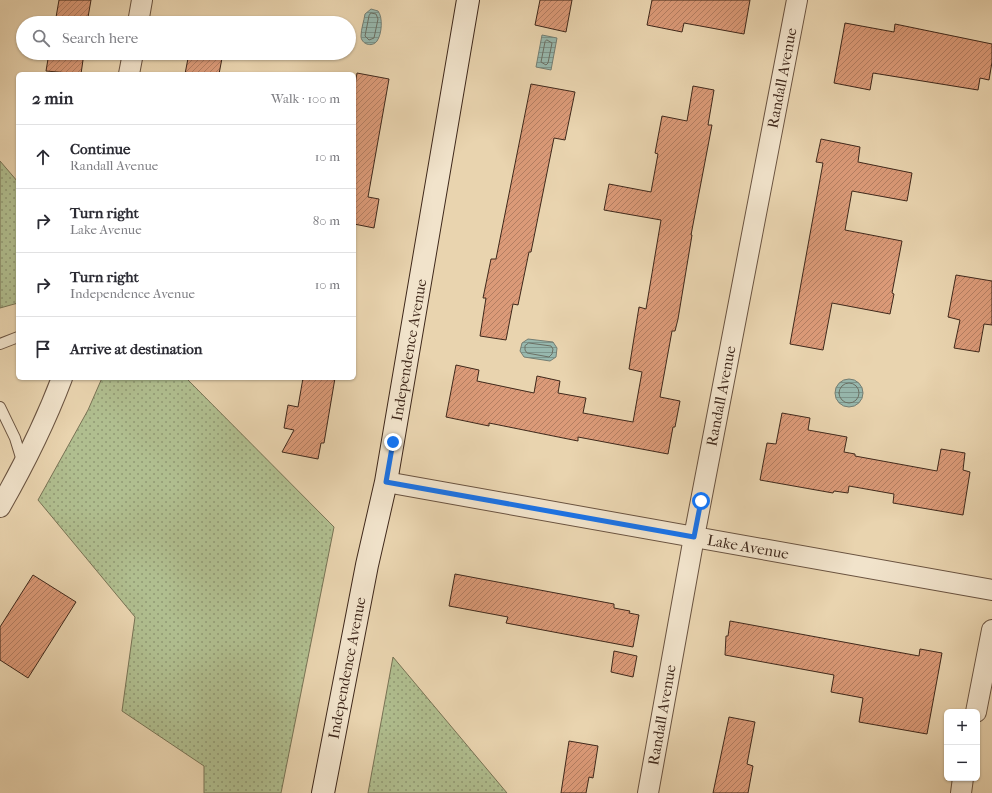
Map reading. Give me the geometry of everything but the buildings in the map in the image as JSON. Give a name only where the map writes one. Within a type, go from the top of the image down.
[{"type":"street","points":[[139,16],[142,0]]},
{"type":"street","name":"Independence Avenue","points":[[323,793],[367,564],[386,482],[468,0]]},
{"type":"street","name":"Randall Avenue","points":[[648,793],[694,537],[797,0]]},
{"type":"street","points":[[129,72],[131,60]]},
{"type":"street","points":[[0,507],[23,467],[50,410],[61,380]]},
{"type":"street","name":"Lake Avenue","points":[[386,482],[992,590]]},
{"type":"street","points":[[977,709],[992,630]]},
{"type":"street","points":[[960,793],[962,781]]},
{"type":"lane","points":[[0,344],[16,338]]},
{"type":"lane","points":[[0,407],[15,438],[23,467]]},
{"type":"green space","points":[[0,161],[16,180],[16,304],[0,308]]},
{"type":"green space","points":[[101,380],[188,380],[334,527],[281,793],[204,793],[204,766],[122,711],[135,617],[38,500],[88,410]]},
{"type":"green space","points":[[393,657],[507,793],[368,793]]},
{"type":"water","points":[[371,9],[378,11],[380,14],[381,26],[379,38],[375,43],[370,45],[361,39],[361,31],[365,14]]},
{"type":"water","points":[[542,35],[557,38],[551,70],[536,67]]},
{"type":"water","points":[[528,339],[553,342],[557,348],[556,357],[550,361],[524,357],[520,351],[522,343]]},
{"type":"water","points":[[849,379],[859,383],[863,393],[859,403],[849,407],[839,403],[835,393],[839,383]]},
{"type":"route","points":[[393,442],[386,482],[694,537],[701,501]]}]
